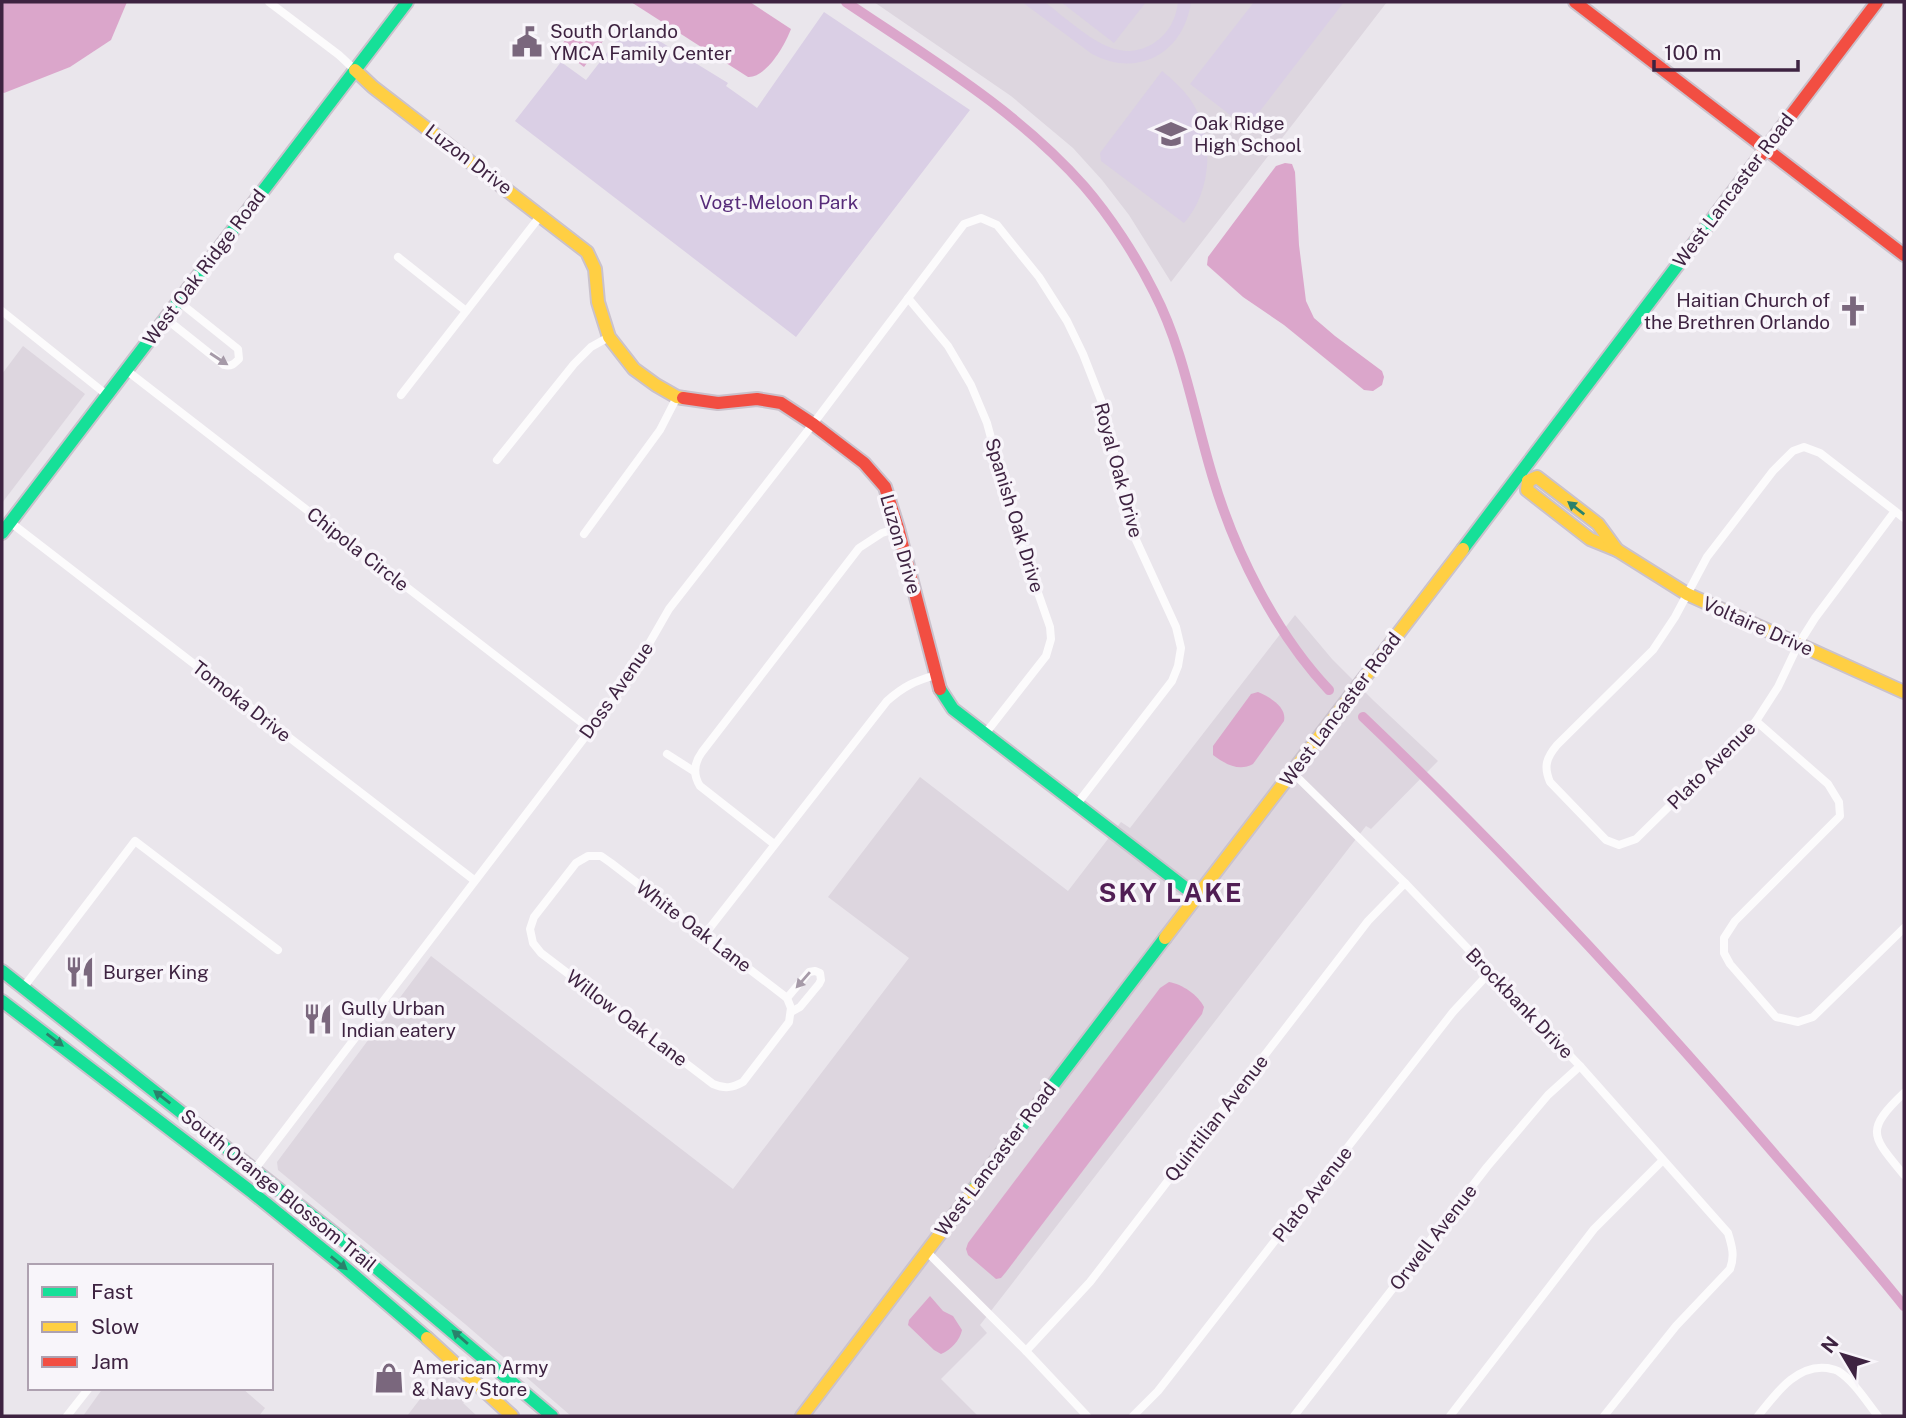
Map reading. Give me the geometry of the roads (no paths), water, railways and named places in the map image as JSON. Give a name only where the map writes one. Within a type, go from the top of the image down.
[{"type":"street","points":[[269,2],[355,69]]},
{"type":"street","name":"West Oak Ridge Road","points":[[6,527],[407,2]]},
{"type":"street","points":[[1574,2],[1904,255]]},
{"type":"street","name":"West Lancaster Road","points":[[802,1416],[1196,896],[1524,477],[1765,148],[1877,2]]},
{"type":"street","name":"Luzon Drive","points":[[355,69],[373,87],[587,252],[595,269],[598,302],[609,337],[635,369],[677,397],[718,403],[757,399],[781,403],[864,463],[885,487],[945,701],[1196,896]]},
{"type":"street","points":[[401,395],[541,215]]},
{"type":"street","name":"Doss Avenue","points":[[255,1169],[627,682],[669,608],[964,224],[981,218]]},
{"type":"street","name":"Royal Oak Drive","points":[[981,218],[997,225],[1039,277],[1067,321],[1083,354],[1101,400],[1136,540],[1176,627],[1181,648],[1172,681],[1076,804]]},
{"type":"street","points":[[398,257],[466,311]]},
{"type":"street","name":"Spanish Oak Drive","points":[[908,298],[948,346],[971,385],[987,423],[1015,527],[1049,627],[1051,639],[1046,656],[985,734]]},
{"type":"street","points":[[164,318],[224,365],[234,364],[239,359],[239,349],[178,301]]},
{"type":"street","points":[[2,311],[107,395]]},
{"type":"street","points":[[497,460],[574,364],[592,347],[609,337]]},
{"type":"street","name":"Chipola Circle","points":[[126,370],[590,729]]},
{"type":"street","points":[[584,534],[660,430],[677,397]]},
{"type":"street","points":[[1687,594],[1707,557],[1773,471],[1793,451],[1804,447],[1820,453],[1904,518]]},
{"type":"street","name":"Voltaire Drive","points":[[1524,477],[1527,490],[1566,521],[1590,538],[1617,550],[1666,583],[1904,692]]},
{"type":"street","name":"Plato Avenue","points":[[1687,594],[1653,650],[1547,758],[1545,772],[1549,782],[1606,840],[1619,845],[1636,839],[1756,721],[1778,687],[1798,645],[1815,618],[1895,511]]},
{"type":"street","name":"Tomoka Drive","points":[[6,527],[474,880]]},
{"type":"street","points":[[774,844],[705,791],[697,782],[696,762],[859,548],[882,533],[898,528]]},
{"type":"street","points":[[705,934],[887,701],[913,682],[936,675]]},
{"type":"street","points":[[1756,721],[1828,784],[1839,802],[1840,816],[1735,920],[1724,938],[1724,953],[1730,964],[1776,1017],[1798,1022],[1813,1017],[1904,928]]},
{"type":"street","points":[[667,754],[695,772]]},
{"type":"street","name":"Brockbank Drive","points":[[1292,772],[1405,883],[1580,1066],[1727,1233],[1732,1247],[1733,1261],[1730,1269],[1676,1326],[1605,1416]]},
{"type":"street","points":[[23,988],[135,841],[278,950]]},
{"type":"street","name":"White Oak Lane","points":[[556,890],[576,863],[587,856],[601,856],[787,998]]},
{"type":"street","name":"Quintilian Avenue","points":[[1026,1351],[1090,1282],[1368,921],[1405,883]]},
{"type":"street","name":"Willow Oak Lane","points":[[556,890],[534,917],[530,929],[533,943],[541,953],[713,1084],[723,1088],[743,1082],[785,1027],[791,1012]]},
{"type":"street","name":"South Orange Blossom Trail","points":[[2,971],[255,1169],[443,1322],[552,1416]]},
{"type":"street","name":"Plato Avenue","points":[[1133,1416],[1158,1391],[1453,1012],[1490,971]]},
{"type":"street","points":[[809,972],[820,973],[819,984],[800,1007],[791,1012],[787,998],[809,972]]},
{"type":"street","name":"South Orange Blossom Trail","points":[[2,1001],[229,1174],[371,1289],[512,1416]]},
{"type":"street","name":"Orwell Avenue","points":[[1294,1416],[1487,1167],[1548,1095],[1580,1066]]},
{"type":"street","points":[[1904,1093],[1885,1111],[1876,1127],[1878,1140],[1884,1151],[1904,1175]]},
{"type":"street","points":[[1450,1416],[1594,1228],[1662,1161]]},
{"type":"street","points":[[229,1174],[245,1174],[255,1169]]},
{"type":"street","points":[[926,1251],[1087,1416]]},
{"type":"street","points":[[371,1289],[380,1285],[402,1289]]},
{"type":"street","points":[[1758,1416],[1795,1376],[1807,1369],[1819,1367],[1836,1369],[1878,1416]]},
{"type":"street","points":[[67,1416],[87,1390]]},
{"type":"waterway","points":[[846,2],[971,86],[1030,133],[1084,186],[1113,223],[1154,292],[1173,337],[1222,506],[1245,563],[1292,644],[1329,690]]},
{"type":"waterway","points":[[1363,717],[1524,877],[1627,987],[1728,1100],[1904,1306]]},
{"type":"place","name":"South Orlando YMCA Family Center","points":[[527,42]]},
{"type":"place","name":"Oak Ridge High School","points":[[1171,134]]},
{"type":"place","name":"Haitian Church of the Brethren Orlando","points":[[1853,311]]},
{"type":"place","name":"Burger King","points":[[80,972]]},
{"type":"place","name":"Gully Urban Indian eatery","points":[[318,1019]]},
{"type":"place","name":"American Army & Navy Store","points":[[389,1378]]},
{"type":"district","name":"SKY LAKE","points":[[1171,892]]},
{"type":"park label","name":"Vogt-Meloon Park","points":[[779,202]]}]
